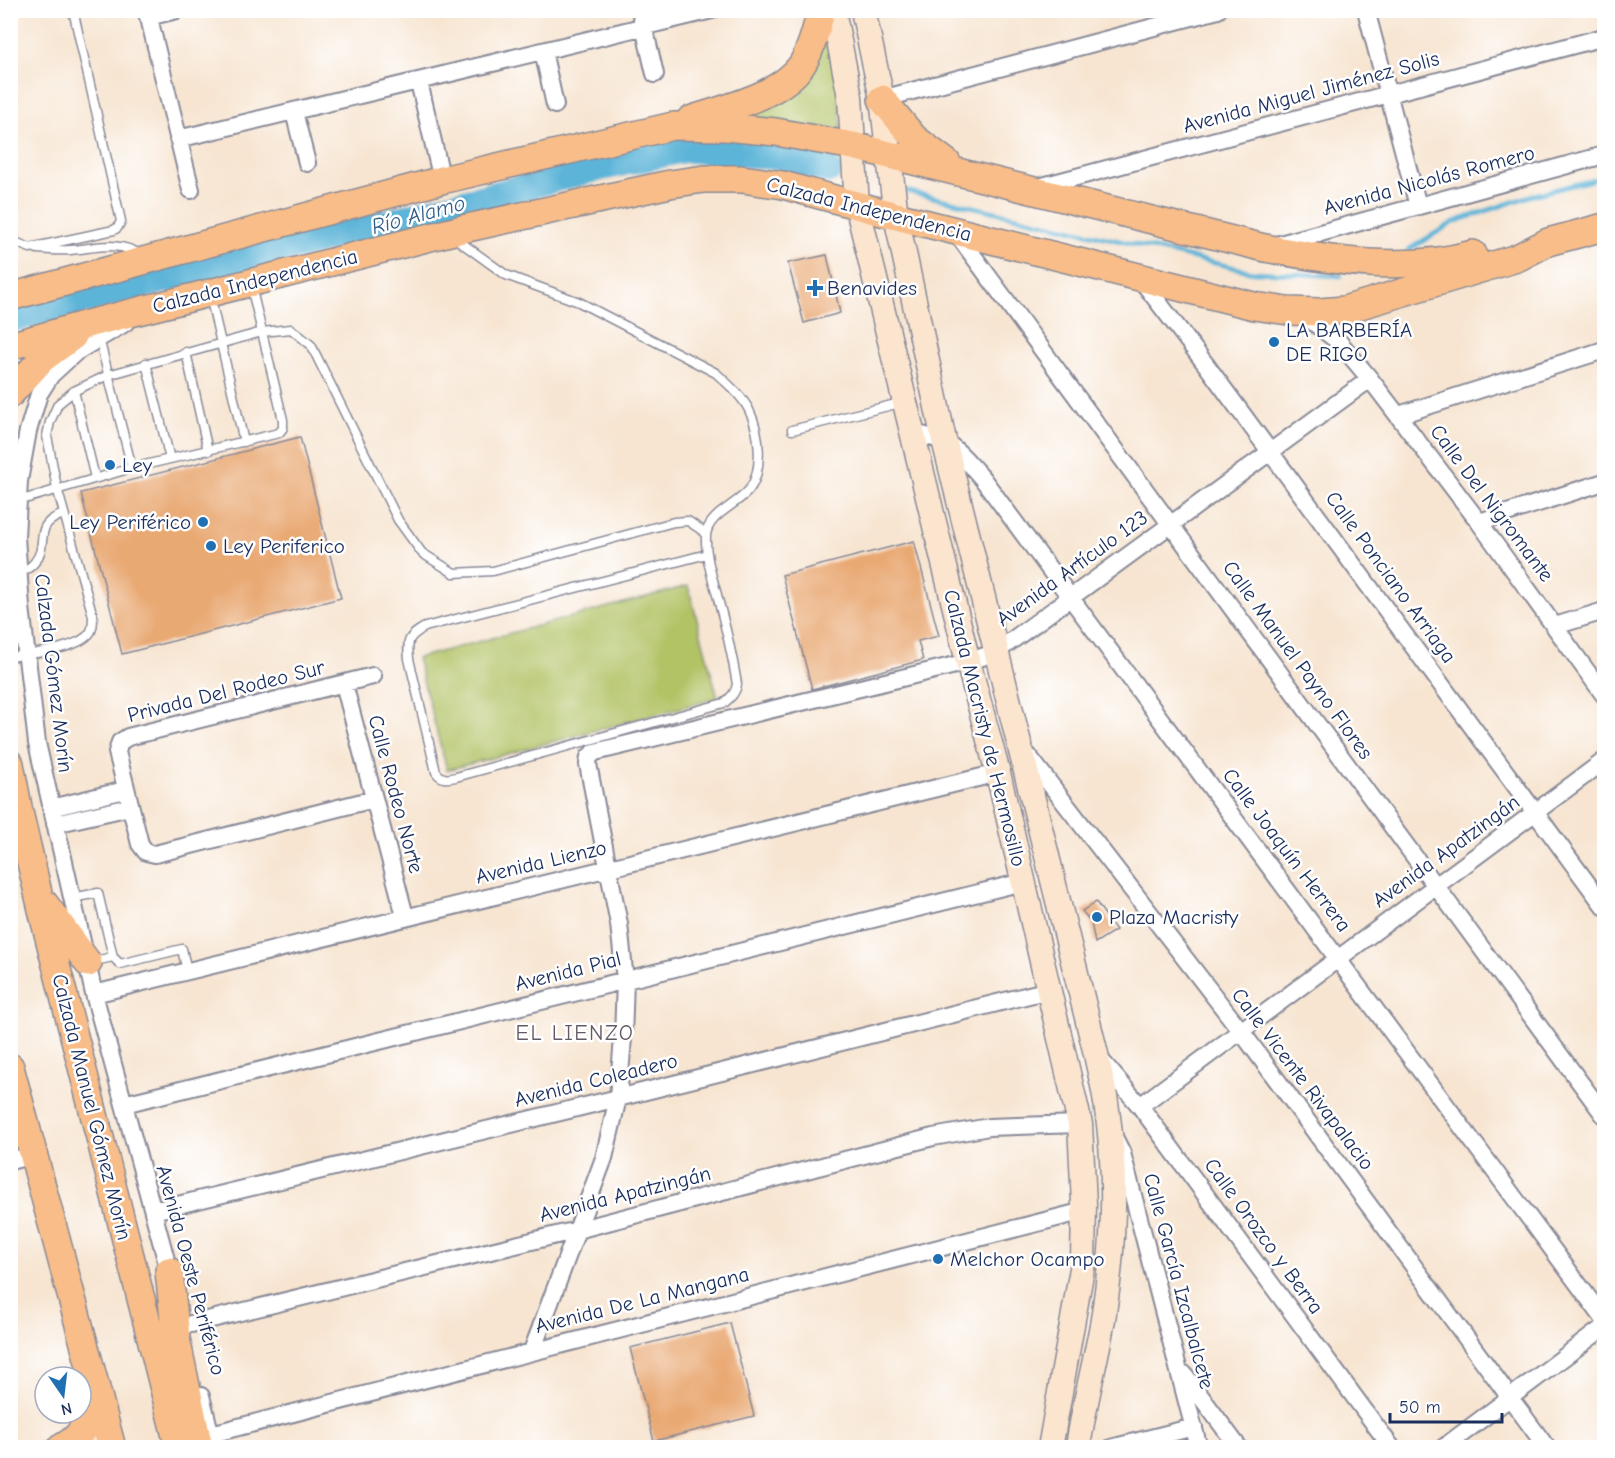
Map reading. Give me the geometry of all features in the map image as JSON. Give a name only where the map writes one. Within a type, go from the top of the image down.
[{"type":"main road","points":[[673,126],[768,92],[785,81],[802,64],[814,38],[821,10]]},
{"type":"main road","name":"Calzada Macristy de Hermosillo","points":[[833,10],[850,97],[857,205],[968,662],[998,773],[1080,1124],[1083,1160],[1083,1263],[1050,1448]]},
{"type":"main road","name":"Calzada Macristy de Hermosillo","points":[[863,10],[882,99],[896,216],[944,440],[1096,1054],[1109,1128],[1113,1206],[1111,1254],[1103,1314],[1084,1405],[1078,1448]]},
{"type":"main road","points":[[882,99],[914,138],[961,172]]},
{"type":"main road","name":"Calzada Independencia","points":[[10,297],[442,180],[673,126],[725,127],[776,132],[853,146],[1265,248],[1329,260],[1381,264],[1449,261],[1510,244],[1548,242],[1605,227]]},
{"type":"main road","name":"Calzada Independencia","points":[[10,346],[95,330],[160,305],[447,232],[670,184],[704,179],[742,179],[783,185],[896,216],[1254,306],[1298,311],[1339,310],[1517,258],[1548,242]]},
{"type":"main road","points":[[10,282],[54,285]]},
{"type":"main road","points":[[10,394],[42,358],[95,330]]},
{"type":"main road","name":"Calzada Manuel Gómez Morín","points":[[10,764],[39,897],[179,1448]]},
{"type":"main road","points":[[39,897],[66,931],[100,960]]},
{"type":"main road","points":[[10,1067],[22,1158],[94,1379],[119,1445],[77,1448]]},
{"type":"main road","points":[[1080,1124],[1101,1142],[1111,1157]]},
{"type":"main road","points":[[169,1271],[176,1338],[208,1443]]},
{"type":"main road","points":[[62,1448],[72,1442],[86,1424],[94,1379]]},
{"type":"street","points":[[177,10],[147,14],[191,190]]},
{"type":"street","points":[[178,139],[543,51],[642,19],[712,10]]},
{"type":"street","points":[[882,99],[1218,10]]},
{"type":"street","points":[[1366,10],[1418,206]]},
{"type":"street","points":[[642,19],[655,74]]},
{"type":"street","name":"Avenida Miguel Jiménez Solis","points":[[1029,189],[1605,38]]},
{"type":"street","points":[[543,51],[555,105]]},
{"type":"street","points":[[419,82],[442,180]]},
{"type":"street","points":[[294,112],[307,163]]},
{"type":"street","name":"Avenida Nicolás Romero","points":[[1265,248],[1605,154]]},
{"type":"street","name":"Calle Manuel Payno Flores","points":[[955,231],[1605,1115]]},
{"type":"street","name":"Calle Ponciano Arriaga","points":[[1139,277],[1605,906]]},
{"type":"street","points":[[1339,310],[1337,325],[1339,342]]},
{"type":"street","name":"Calle Del Nigromante","points":[[1298,311],[1339,342],[1399,415],[1605,695]]},
{"type":"street","name":"Calzada Gómez Morín","points":[[95,330],[51,375],[39,394],[28,431],[19,481],[16,537],[18,656],[72,898],[100,960],[94,994],[124,1104]]},
{"type":"street","points":[[1399,415],[1605,350]]},
{"type":"street","name":"Avenida Artículo 123","points":[[589,757],[595,752],[968,662],[996,652],[1370,379]]},
{"type":"street","points":[[913,434],[944,440]]},
{"type":"street","name":"Calle Joaquín Herrera","points":[[944,440],[963,456],[982,478],[1605,1319]]},
{"type":"street","points":[[1479,522],[1605,482]]},
{"type":"street","points":[[1555,626],[1605,611]]},
{"type":"street","name":"Privada Del Rodeo Sur","points":[[373,676],[128,737],[120,742],[117,752],[140,844],[146,852],[155,854],[374,799]]},
{"type":"street","name":"Calle Rodeo Norte","points":[[344,684],[405,916]]},
{"type":"street","name":"Calle Vicente Rivapalacio","points":[[1017,741],[1241,1031],[1547,1448]]},
{"type":"street","points":[[532,1351],[604,1158],[618,1098],[623,1038],[624,980],[620,924],[588,764],[589,757]]},
{"type":"street","name":"Avenida Apatzingán","points":[[1140,1106],[1605,761]]},
{"type":"street","name":"Avenida Lienzo","points":[[94,994],[405,916],[609,869],[998,773]]},
{"type":"street","points":[[53,816],[125,790]]},
{"type":"street","points":[[53,816],[130,807]]},
{"type":"street","name":"Avenida Pial","points":[[124,1104],[1023,882]]},
{"type":"street","name":"Avenida Coleadero","points":[[153,1211],[1049,990]]},
{"type":"street","name":"Calle Orozco y Berra","points":[[1096,1054],[1140,1106],[1392,1448]]},
{"type":"street","name":"Avenida Oeste Periférico","points":[[124,1104],[183,1326],[208,1443]]},
{"type":"street","name":"Avenida Apatzingán","points":[[183,1326],[577,1230],[933,1137],[988,1127],[1080,1124]]},
{"type":"street","name":"Calle García Izcalbalcete","points":[[1109,1128],[1122,1152],[1199,1448]]},
{"type":"street","name":"Avenida De La Mangana","points":[[208,1443],[532,1351],[1084,1211]]},
{"type":"street","points":[[1443,1448],[1605,1327]]},
{"type":"street","points":[[1178,1366],[1239,1448]]},
{"type":"street","points":[[1111,1448],[1194,1427]]},
{"type":"lane","points":[[30,248],[114,230],[121,221],[73,10]]},
{"type":"lane","points":[[447,232],[506,275],[579,302],[716,373],[732,388],[749,410],[759,445],[757,472],[749,490],[711,522],[706,533],[707,554],[737,684],[736,690],[724,703],[594,741],[456,777],[448,779],[440,777],[436,772],[409,659],[408,644],[411,635],[425,627],[707,554]]},
{"type":"lane","points":[[10,240],[30,248],[62,251],[108,245],[122,246],[134,250],[149,260]]},
{"type":"lane","points":[[18,501],[132,468],[274,435],[283,428],[250,282]]},
{"type":"lane","points":[[209,292],[244,442]]},
{"type":"lane","points":[[18,656],[72,645],[86,638],[92,630],[93,616],[57,488],[47,436],[58,404],[74,391],[108,375],[262,332],[291,329],[310,345],[399,520],[422,553],[454,573],[493,571],[674,522],[688,521],[706,533]]},
{"type":"lane","points":[[95,330],[132,468]]},
{"type":"lane","points":[[186,352],[208,451]]},
{"type":"lane","points":[[146,363],[170,459]]},
{"type":"lane","points":[[74,391],[95,478]]},
{"type":"lane","points":[[792,430],[904,402]]},
{"type":"lane","points":[[18,574],[33,564],[38,557],[42,529],[47,522],[53,517],[64,514]]},
{"type":"lane","points":[[589,757],[590,747],[594,741]]},
{"type":"lane","points":[[72,898],[98,892],[100,960],[120,964],[182,949],[188,971]]},
{"type":"green space","points":[[826,24],[838,90],[842,130],[722,117],[793,89]]},
{"type":"green space","points":[[688,586],[718,698],[447,770],[417,658]]},
{"type":"building","name":"Benavides","points":[[827,255],[840,313],[804,323],[788,263]]},
{"type":"building","name":"Ley Periferico","points":[[300,437],[341,598],[122,654],[81,493]]},
{"type":"building","points":[[914,541],[939,636],[918,641],[923,660],[812,689],[782,575]]},
{"type":"building","name":"Plaza Macristy","points":[[1096,902],[1116,930],[1095,943],[1091,922],[1082,911]]},
{"type":"building","points":[[730,1323],[754,1416],[654,1441],[630,1348]]},
{"type":"waterway","name":"Río Alamo","points":[[10,320],[594,169],[686,149],[780,157],[829,170]]},
{"type":"waterway","points":[[1408,250],[1454,222],[1530,196],[1604,177]]},
{"type":"waterway","points":[[906,191],[1253,272],[1341,276]]},
{"type":"place","name":"Benavides","points":[[815,288]]},
{"type":"place","name":"LA BARBERÍA DE RIGO","points":[[1274,342]]},
{"type":"place","name":"Ley","points":[[110,465]]},
{"type":"place","name":"Ley Periférico","points":[[203,522]]},
{"type":"place","name":"Ley Periferico","points":[[211,546]]},
{"type":"place","name":"Plaza Macristy","points":[[1097,917]]},
{"type":"place","name":"Melchor Ocampo","points":[[938,1259]]},
{"type":"district","name":"EL LIENZO","points":[[575,1032]]}]
